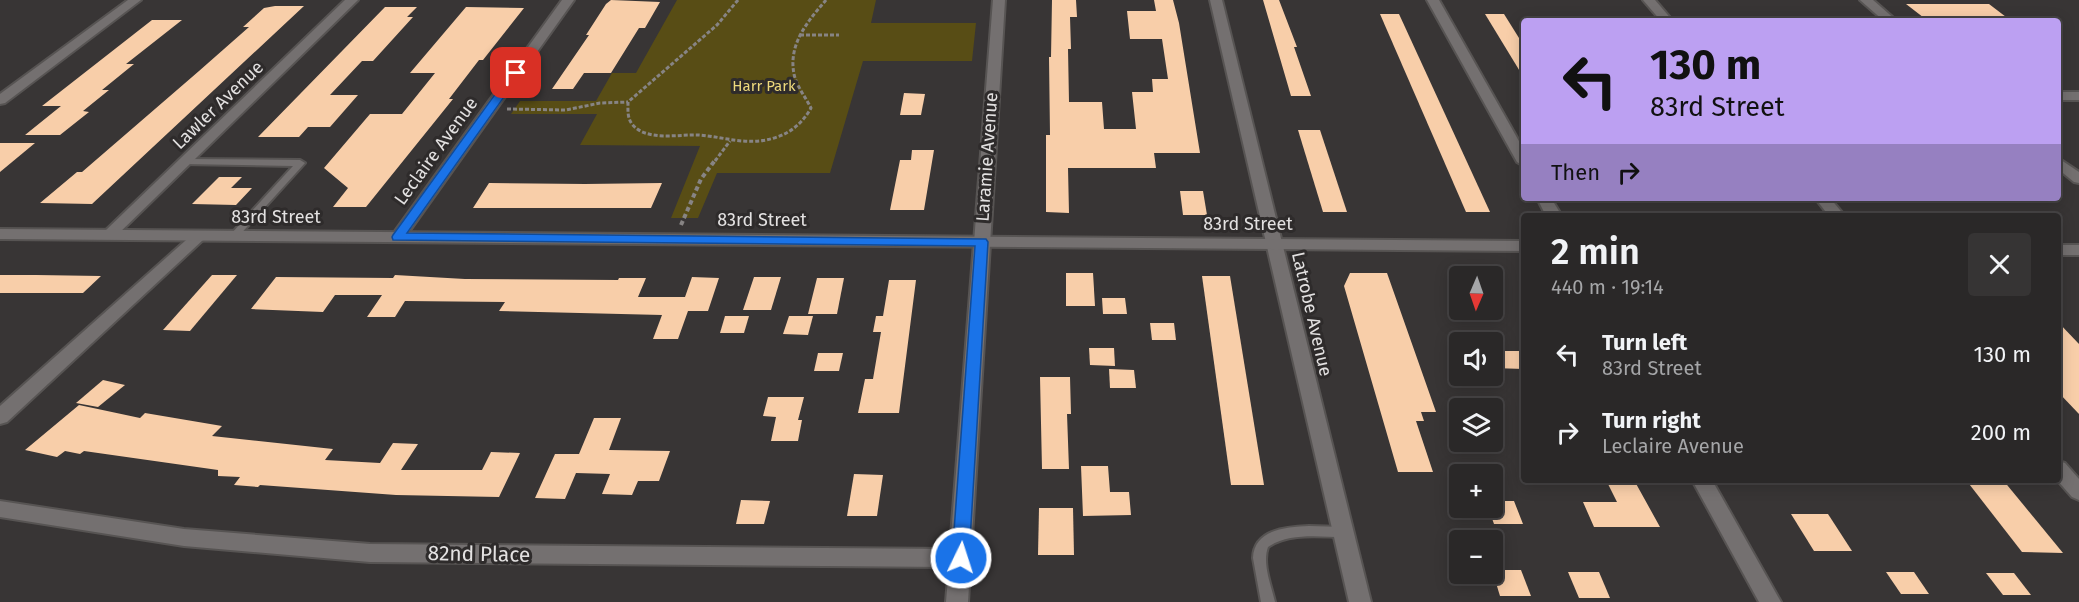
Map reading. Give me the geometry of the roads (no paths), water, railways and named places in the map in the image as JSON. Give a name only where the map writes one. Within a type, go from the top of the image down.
[{"type":"street","points":[[0,100],[135,0]]},
{"type":"street","name":"Lawler Avenue","points":[[109,235],[352,0]]},
{"type":"street","name":"Leclaire Avenue","points":[[398,237],[568,0]]},
{"type":"street","name":"Laramie Avenue","points":[[957,602],[999,0]]},
{"type":"street","name":"Latrobe Avenue","points":[[1216,0],[1360,602]]},
{"type":"street","points":[[1433,0],[1521,157]]},
{"type":"street","points":[[1649,0],[1664,18]]},
{"type":"street","points":[[1866,0],[1887,18]]},
{"type":"street","points":[[2061,96],[2079,96]]},
{"type":"street","points":[[2061,164],[2079,179]]},
{"type":"street","points":[[1824,201],[1834,213]]},
{"type":"street","name":"83rd Street","points":[[0,234],[1521,246]]},
{"type":"street","points":[[0,417],[199,236]]},
{"type":"street","points":[[2061,250],[2079,250]]},
{"type":"street","points":[[2061,471],[2079,492]]},
{"type":"street","points":[[1704,483],[1770,602]]},
{"type":"street","name":"82nd Place","points":[[0,509],[148,535],[316,550],[961,558]]},
{"type":"lane","points":[[186,162],[300,163],[234,236]]},
{"type":"lane","points":[[1268,602],[1260,550],[1264,542],[1271,536],[1288,533],[1344,532]]},
{"type":"park label","name":"Harr Park","points":[[764,86]]}]
